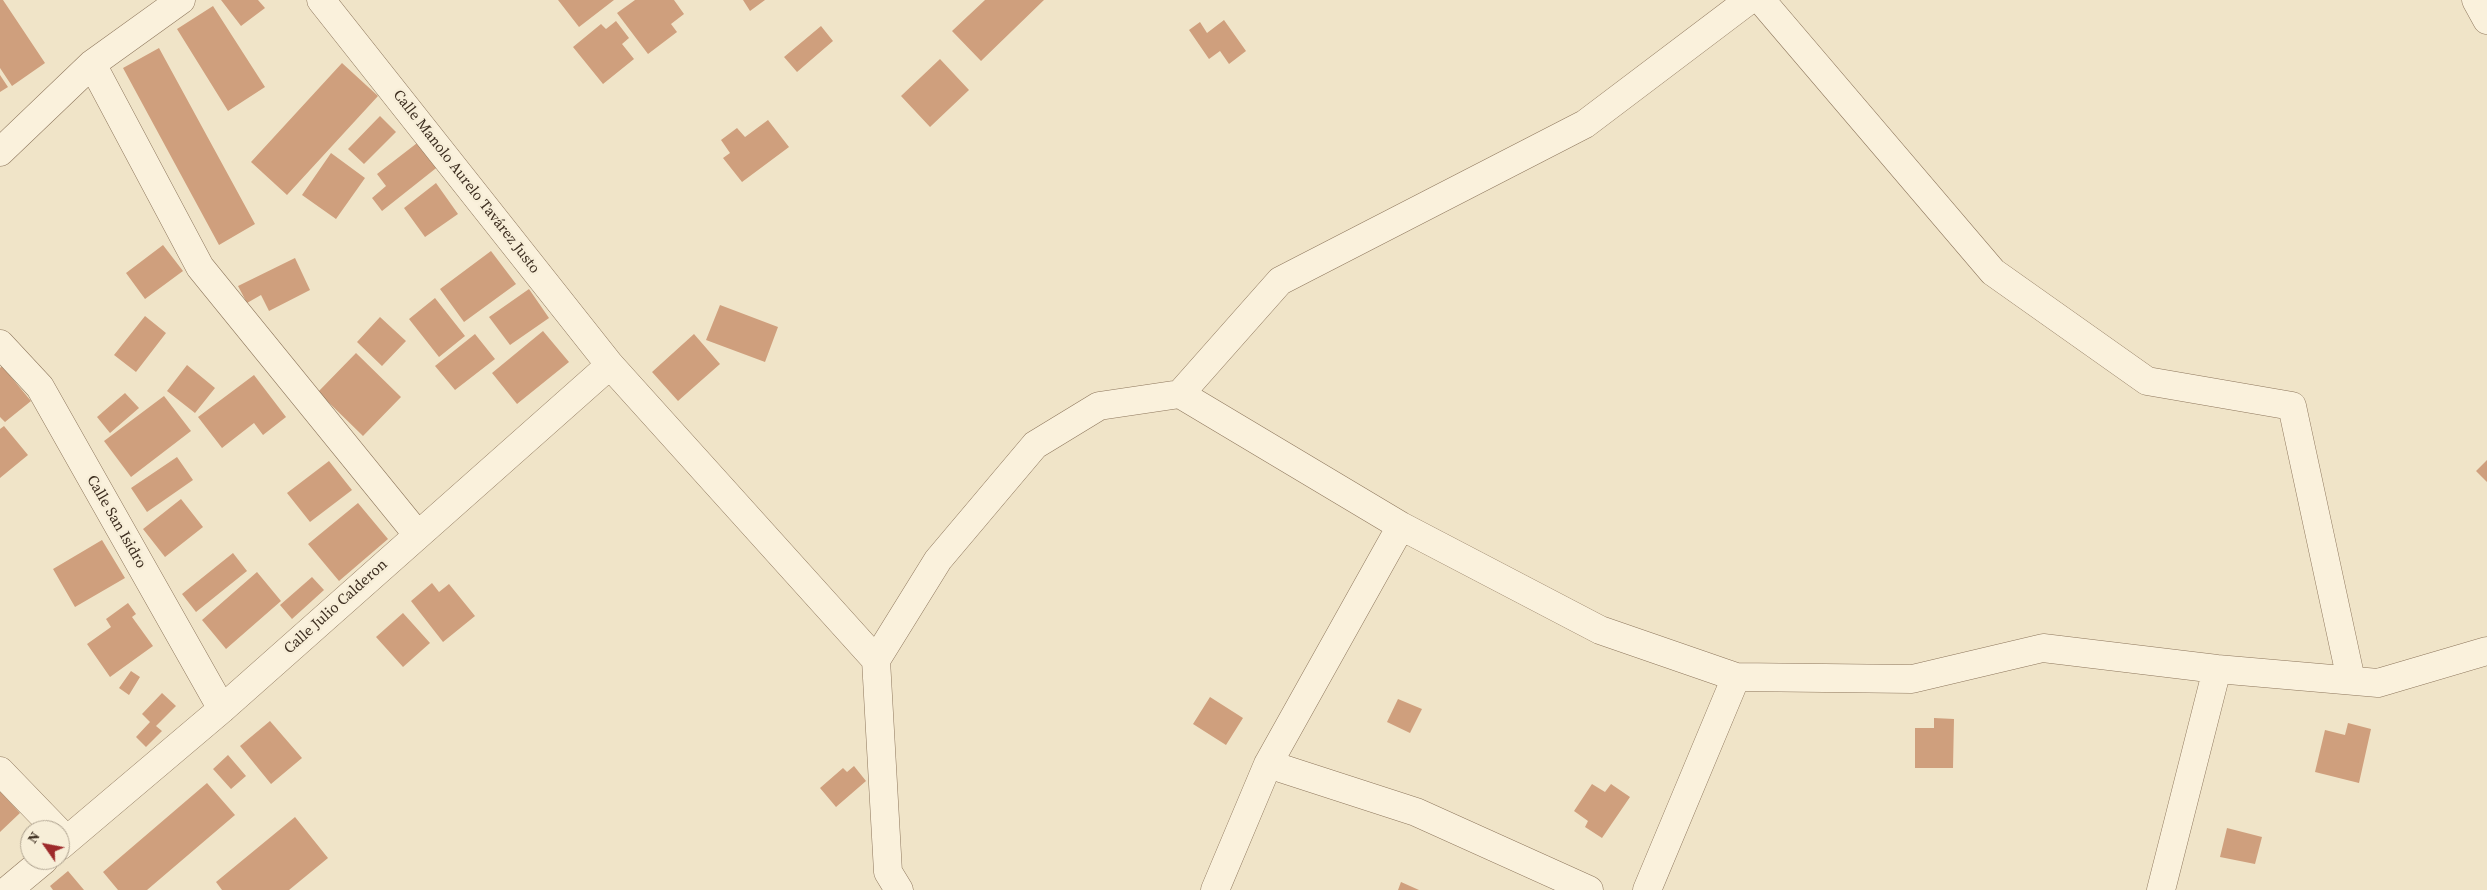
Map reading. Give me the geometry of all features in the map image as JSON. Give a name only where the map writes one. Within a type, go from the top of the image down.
[{"type":"street","points":[[0,152],[92,64],[181,0]]},
{"type":"street","name":"Calle Manolo Aurelo Tavárez Justo","points":[[321,0],[610,365],[876,660]]},
{"type":"street","points":[[1180,394],[1280,281],[1585,124],[1749,0]]},
{"type":"street","points":[[1761,0],[1993,272],[2147,381],[2292,406],[2351,680]]},
{"type":"street","points":[[2476,0],[2487,20]]},
{"type":"street","points":[[92,64],[200,267],[417,534]]},
{"type":"street","name":"Calle San Isidro","points":[[0,344],[40,387],[222,708]]},
{"type":"street","name":"Calle Julio Calderon","points":[[70,830],[222,708],[610,365]]},
{"type":"street","points":[[887,884],[876,660],[938,560],[1035,445],[1099,406],[1180,394],[1401,526],[1600,630],[1736,677],[1912,679],[2043,648],[2218,669],[2378,683],[2487,651]]},
{"type":"street","points":[[1215,890],[1268,764],[1401,526]]},
{"type":"street","points":[[2161,890],[2218,669]]},
{"type":"street","points":[[1647,890],[1736,677]]},
{"type":"street","points":[[1268,764],[1416,812],[1588,890]]},
{"type":"street","points":[[0,771],[45,820]]},
{"type":"street","points":[[8,890],[32,870]]},
{"type":"building","points":[[0,0],[3,0],[45,63],[12,86],[0,68]]},
{"type":"building","points":[[221,0],[258,0],[265,8],[241,26]]},
{"type":"building","points":[[558,0],[614,0],[579,27]]},
{"type":"building","points":[[635,0],[674,0],[684,14],[671,24],[677,32],[648,54],[617,13]]},
{"type":"building","points":[[743,0],[765,0],[750,11]]},
{"type":"building","points":[[985,0],[1044,0],[981,61],[952,31]]},
{"type":"building","points":[[213,6],[265,87],[228,111],[177,29]]},
{"type":"building","points":[[1224,20],[1246,51],[1229,64],[1220,51],[1209,59],[1189,30],[1200,22],[1207,33]]},
{"type":"building","points":[[616,21],[629,38],[622,44],[634,59],[603,84],[573,47],[601,24],[606,29]]},
{"type":"building","points":[[821,26],[833,41],[797,72],[784,57]]},
{"type":"building","points":[[159,48],[255,224],[219,245],[123,68]]},
{"type":"building","points":[[940,59],[969,90],[930,127],[901,96]]},
{"type":"building","points":[[342,63],[378,96],[287,195],[251,162]]},
{"type":"building","points":[[0,75],[8,87],[0,92]]},
{"type":"building","points":[[380,116],[396,132],[364,164],[348,149]]},
{"type":"building","points":[[768,120],[789,147],[742,182],[723,158],[730,153],[721,140],[737,128],[745,137]]},
{"type":"building","points":[[421,140],[440,165],[382,211],[372,198],[386,186],[377,174]]},
{"type":"building","points":[[331,153],[365,178],[336,219],[302,195]]},
{"type":"building","points":[[436,183],[458,214],[425,237],[404,208]]},
{"type":"building","points":[[163,245],[183,271],[145,299],[126,273]]},
{"type":"building","points":[[491,251],[516,284],[464,322],[440,289]]},
{"type":"building","points":[[295,258],[310,290],[269,311],[261,295],[247,303],[238,286]]},
{"type":"building","points":[[529,289],[549,318],[510,345],[489,317]]},
{"type":"building","points":[[435,298],[465,336],[439,357],[409,319]]},
{"type":"building","points":[[720,305],[778,327],[765,362],[706,340]]},
{"type":"building","points":[[145,316],[166,333],[136,372],[114,355]]},
{"type":"building","points":[[380,317],[406,341],[382,366],[357,342]]},
{"type":"building","points":[[543,331],[569,362],[517,404],[492,373]]},
{"type":"building","points":[[475,334],[495,359],[455,390],[435,366]]},
{"type":"building","points":[[694,334],[720,364],[678,401],[652,372]]},
{"type":"building","points":[[356,353],[401,397],[363,436],[318,392]]},
{"type":"building","points":[[187,365],[215,388],[195,413],[167,391]]},
{"type":"building","points":[[2,366],[31,401],[5,422],[0,417],[0,368]]},
{"type":"building","points":[[254,375],[286,417],[263,435],[254,423],[222,448],[198,417]]},
{"type":"building","points":[[125,393],[139,408],[110,433],[97,417]]},
{"type":"building","points":[[164,396],[191,431],[131,477],[104,441]]},
{"type":"building","points":[[4,426],[28,455],[0,478],[0,429]]},
{"type":"building","points":[[177,457],[193,480],[147,512],[131,488]]},
{"type":"building","points":[[2487,460],[2487,482],[2476,471]]},
{"type":"building","points":[[329,461],[352,490],[310,522],[287,493]]},
{"type":"building","points":[[181,499],[203,527],[165,557],[143,529]]},
{"type":"building","points":[[358,503],[388,539],[339,581],[308,544]]},
{"type":"building","points":[[102,540],[125,578],[75,607],[53,569]]},
{"type":"building","points":[[233,553],[247,571],[196,612],[182,594]]},
{"type":"building","points":[[257,572],[281,601],[226,649],[202,620]]},
{"type":"building","points":[[312,577],[324,590],[292,619],[280,605]]},
{"type":"building","points":[[432,583],[439,592],[449,584],[475,616],[443,642],[411,601]]},
{"type":"building","points":[[128,603],[136,614],[132,617],[153,646],[110,677],[87,644],[111,627],[106,619]]},
{"type":"building","points":[[403,613],[430,643],[403,667],[376,637]]},
{"type":"building","points":[[131,671],[140,677],[129,695],[119,688]]},
{"type":"building","points":[[162,693],[176,706],[156,726],[162,731],[146,747],[136,737],[150,722],[142,714]]},
{"type":"building","points":[[1210,697],[1243,718],[1226,745],[1193,724]]},
{"type":"building","points":[[1398,699],[1422,709],[1410,733],[1387,722]]},
{"type":"building","points":[[1934,718],[1954,719],[1953,768],[1915,768],[1915,728],[1934,728]]},
{"type":"building","points":[[270,721],[302,758],[271,784],[240,746]]},
{"type":"building","points":[[2348,723],[2371,729],[2359,783],[2315,772],[2325,730],[2345,735]]},
{"type":"building","points":[[228,755],[246,776],[231,789],[213,769]]},
{"type":"building","points":[[854,766],[866,781],[836,807],[820,788],[843,768],[847,772]]},
{"type":"building","points":[[207,783],[235,815],[147,890],[118,890],[103,872]]},
{"type":"building","points":[[1592,784],[1605,792],[1611,784],[1630,797],[1602,838],[1585,827],[1588,821],[1574,811]]},
{"type":"building","points":[[0,791],[20,813],[0,832]]},
{"type":"building","points":[[295,817],[328,858],[289,890],[222,890],[216,882]]},
{"type":"building","points":[[2227,828],[2262,837],[2255,864],[2220,857]]},
{"type":"building","points":[[68,871],[84,890],[53,890],[50,886]]},
{"type":"building","points":[[1401,882],[1419,890],[1398,890]]}]
